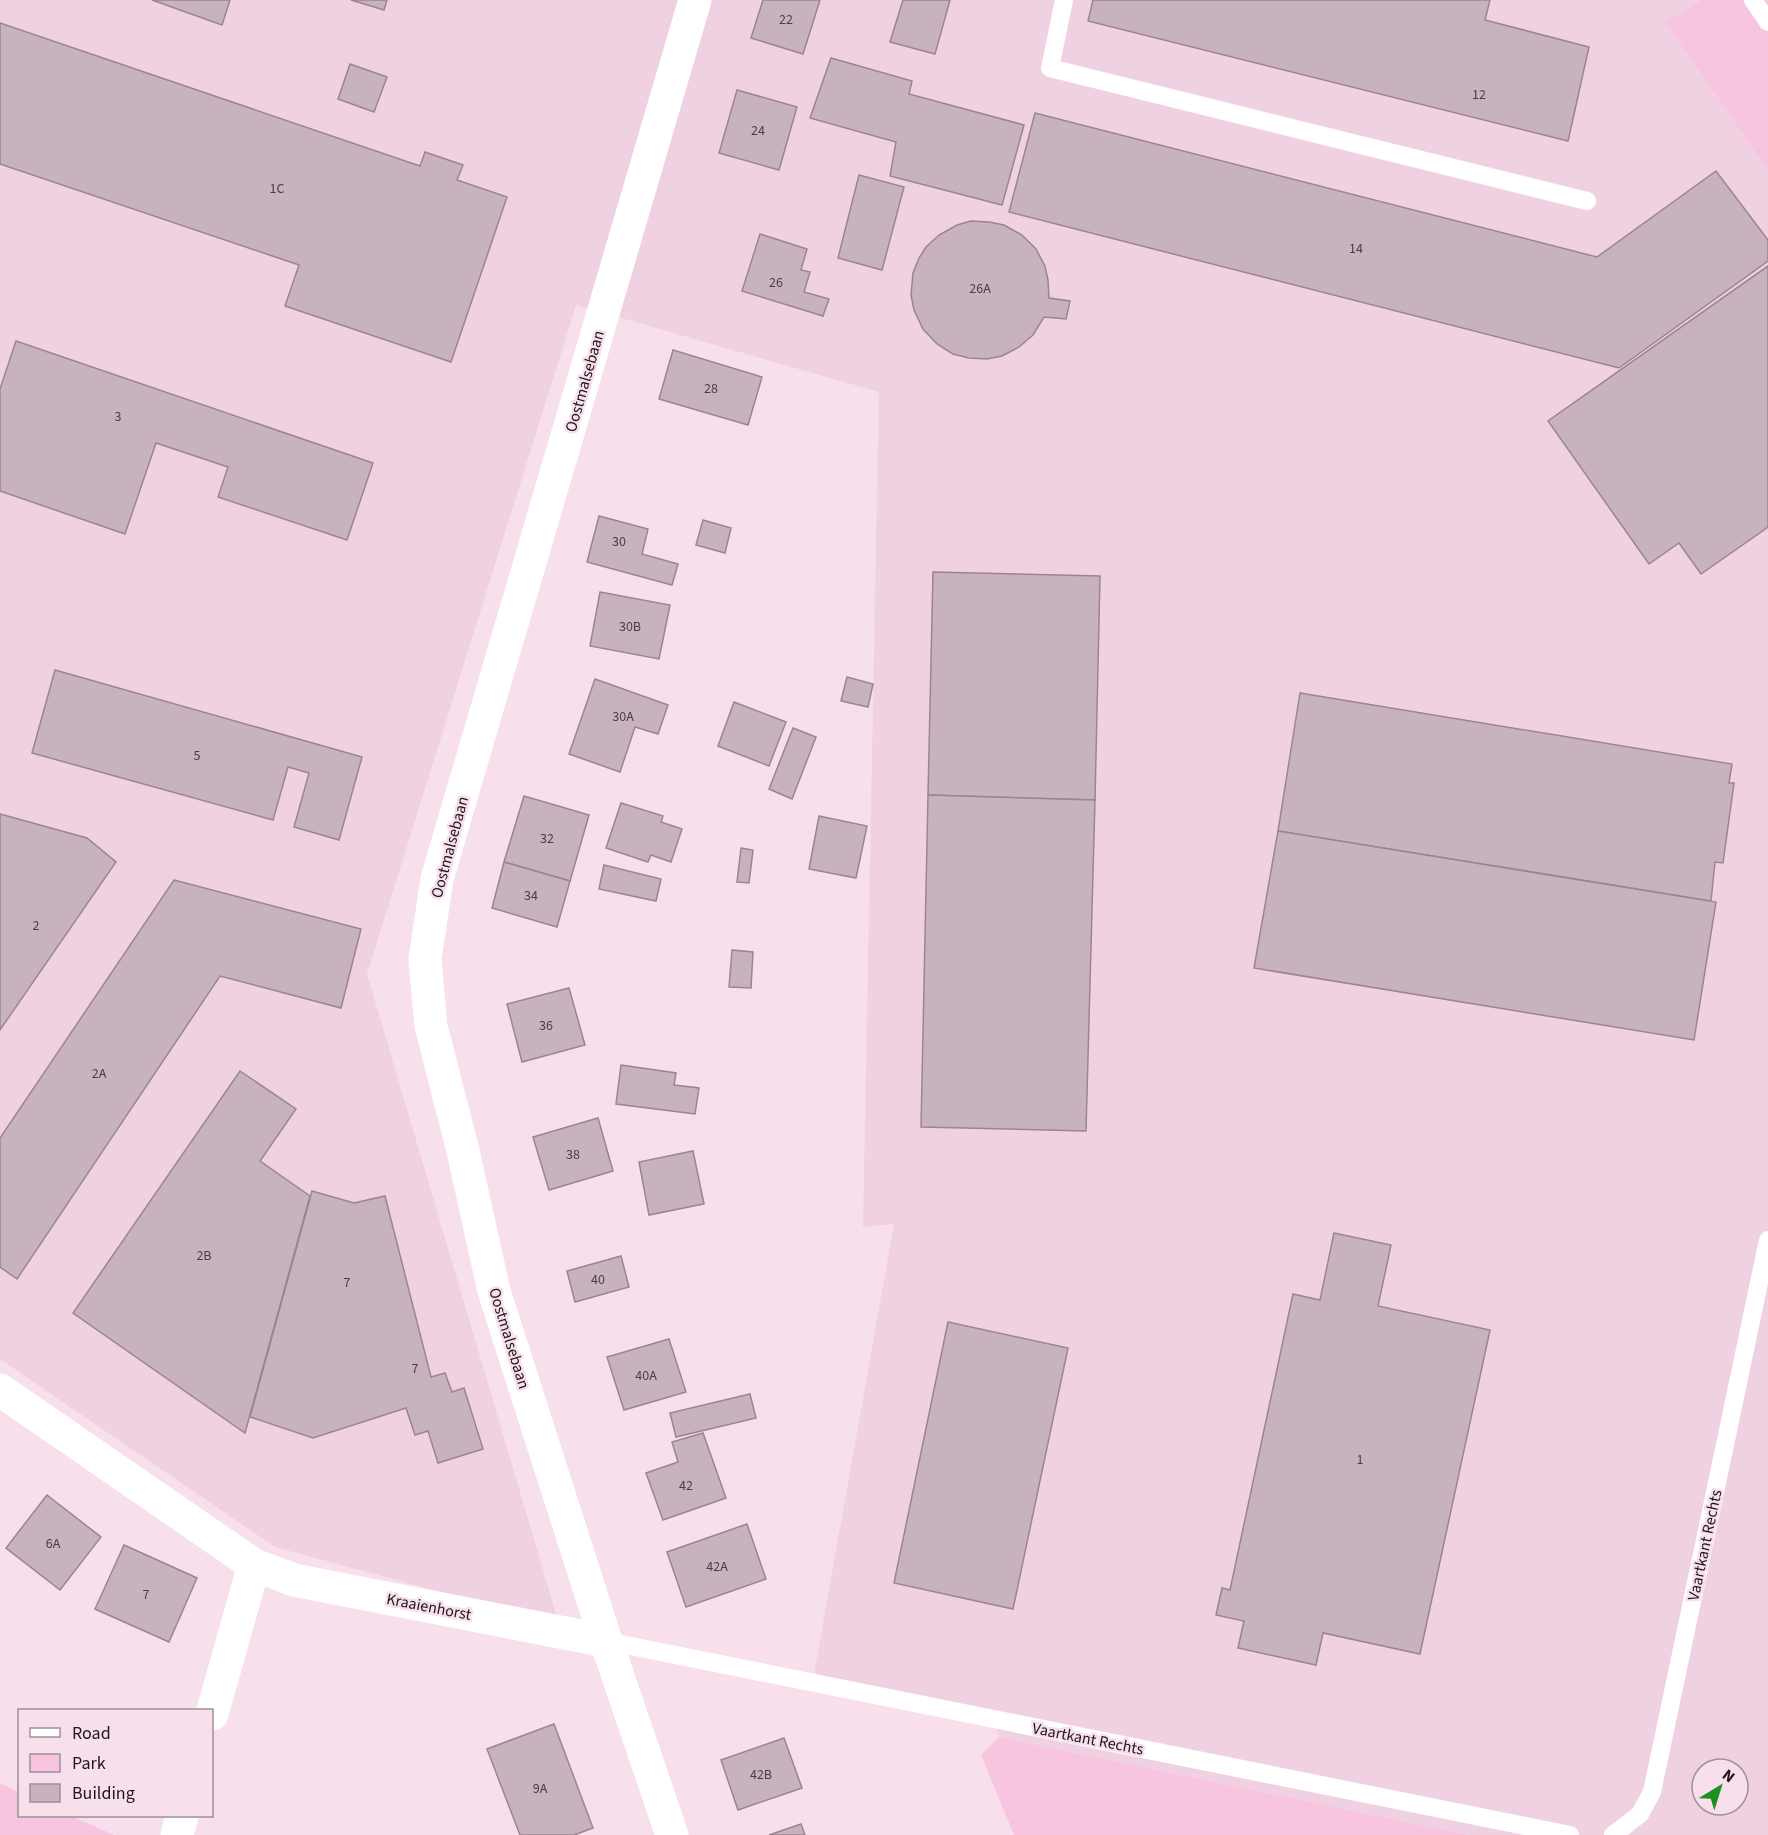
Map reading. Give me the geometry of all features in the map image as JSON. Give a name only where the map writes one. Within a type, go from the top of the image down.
[{"type":"street","name":"Oostmalsebaan","points":[[672,1835],[606,1641],[494,1291],[463,1151],[431,1026],[425,959],[437,879],[695,0]]},
{"type":"street","name":"Kraaienhorst","points":[[0,1390],[254,1565],[294,1580],[606,1641]]},
{"type":"street","points":[[213,1710],[254,1565]]},
{"type":"street","points":[[177,1835],[182,1817]]},
{"type":"lane","points":[[1064,0],[1050,68],[1587,201]]},
{"type":"lane","points":[[1753,0],[1768,22]]},
{"type":"lane","name":"Vaartkant Rechts","points":[[1613,1835],[1640,1814],[1652,1792],[1768,1240]]},
{"type":"lane","name":"Vaartkant Rechts","points":[[606,1641],[1570,1835]]},
{"type":"shaded area","points":[[0,0],[1702,0],[1665,22],[1768,170],[1768,1835],[1469,1835],[999,1737],[994,1719],[817,1683],[815,1669],[894,1224],[863,1227],[879,392],[576,305],[367,974],[559,1624],[275,1547],[0,1359]]},
{"type":"green space","points":[[1702,0],[1766,0],[1768,2],[1768,170],[1665,22]]},
{"type":"green space","points":[[999,1737],[1469,1835],[1014,1835],[981,1755]]},
{"type":"green space","points":[[0,1783],[18,1792],[18,1817],[73,1817],[114,1835],[0,1835]]},
{"type":"building","points":[[152,0],[230,0],[222,25]]},
{"type":"building","points":[[351,0],[387,0],[384,10]]},
{"type":"building","points":[[763,0],[820,0],[803,54],[751,38]]},
{"type":"building","points":[[903,0],[950,0],[935,54],[890,42]]},
{"type":"building","points":[[1093,0],[1490,0],[1485,20],[1589,47],[1568,141],[1088,21]]},
{"type":"building","points":[[0,23],[420,166],[425,152],[463,165],[457,180],[507,197],[451,362],[285,306],[299,265],[0,164]]},
{"type":"building","points":[[831,58],[912,81],[909,94],[1024,125],[1002,205],[890,176],[896,142],[810,118]]},
{"type":"building","points":[[350,64],[387,77],[374,112],[338,99]]},
{"type":"building","points":[[737,90],[797,107],[779,170],[719,153]]},
{"type":"building","points":[[1035,113],[1597,257],[1716,171],[1768,240],[1768,261],[1619,368],[1009,212]]},
{"type":"building","points":[[859,175],[904,187],[882,270],[838,258]]},
{"type":"building","points":[[971,221],[1004,225],[1022,235],[1036,249],[1045,266],[1049,298],[1070,301],[1066,319],[1044,317],[1033,335],[1019,347],[1002,356],[987,359],[953,354],[937,344],[923,329],[914,310],[911,295],[913,273],[926,247],[939,235],[957,225]]},
{"type":"building","points":[[760,234],[807,249],[801,270],[810,272],[804,292],[829,299],[823,316],[742,291]]},
{"type":"building","points":[[1768,266],[1768,527],[1701,574],[1679,543],[1649,564],[1548,421]]},
{"type":"building","points":[[16,341],[373,463],[347,540],[218,497],[228,467],[156,443],[125,534],[0,491],[0,389]]},
{"type":"building","points":[[673,350],[762,377],[748,425],[659,399]]},
{"type":"building","points":[[599,516],[648,529],[642,554],[678,564],[672,585],[587,562]]},
{"type":"building","points":[[703,520],[731,528],[725,553],[696,545]]},
{"type":"building","points":[[933,572],[1100,576],[1095,800],[928,795]]},
{"type":"building","points":[[600,592],[670,605],[659,659],[590,646]]},
{"type":"building","points":[[55,670],[362,757],[339,840],[294,827],[309,773],[288,767],[273,820],[32,753]]},
{"type":"building","points":[[847,677],[873,684],[868,707],[841,701]]},
{"type":"building","points":[[595,679],[668,705],[658,734],[635,727],[620,772],[569,754]]},
{"type":"building","points":[[1300,693],[1732,764],[1729,783],[1734,783],[1723,863],[1715,862],[1711,901],[1278,831]]},
{"type":"building","points":[[734,702],[786,722],[769,766],[718,746]]},
{"type":"building","points":[[793,728],[816,737],[792,799],[769,789]]},
{"type":"building","points":[[928,795],[1095,800],[1086,1131],[921,1127]]},
{"type":"building","points":[[524,796],[589,815],[570,881],[504,862]]},
{"type":"building","points":[[621,803],[663,816],[661,822],[682,829],[671,862],[651,855],[648,862],[606,848]]},
{"type":"building","points":[[0,814],[87,838],[116,862],[0,1030]]},
{"type":"building","points":[[819,816],[867,826],[856,878],[809,869]]},
{"type":"building","points":[[1278,831],[1716,902],[1694,1040],[1254,968]]},
{"type":"building","points":[[741,848],[753,850],[749,883],[737,882]]},
{"type":"building","points":[[504,862],[570,881],[557,927],[492,908]]},
{"type":"building","points":[[604,865],[661,879],[656,901],[599,889]]},
{"type":"building","points":[[174,880],[361,929],[341,1008],[220,976],[17,1279],[0,1267],[0,1138]]},
{"type":"building","points":[[732,950],[753,952],[751,988],[729,987]]},
{"type":"building","points":[[569,988],[585,1045],[522,1062],[507,1004]]},
{"type":"building","points":[[621,1065],[676,1073],[674,1085],[699,1088],[695,1114],[616,1104]]},
{"type":"building","points":[[240,1071],[296,1109],[260,1161],[310,1196],[245,1433],[73,1313]]},
{"type":"building","points":[[598,1118],[613,1171],[549,1190],[533,1137]]},
{"type":"building","points":[[693,1151],[704,1204],[649,1215],[639,1162]]},
{"type":"building","points":[[312,1191],[354,1203],[385,1196],[431,1377],[445,1373],[452,1392],[464,1388],[483,1449],[438,1463],[428,1431],[415,1435],[406,1408],[313,1438],[250,1417]]},
{"type":"building","points":[[1334,1233],[1391,1245],[1378,1306],[1490,1330],[1420,1654],[1323,1633],[1316,1665],[1238,1648],[1244,1621],[1216,1615],[1222,1588],[1230,1590],[1293,1294],[1320,1300]]},
{"type":"building","points":[[621,1256],[629,1287],[575,1302],[567,1271]]},
{"type":"building","points":[[948,1322],[1068,1348],[1013,1609],[894,1583]]},
{"type":"building","points":[[669,1339],[686,1392],[624,1410],[607,1357]]},
{"type":"building","points":[[750,1394],[756,1418],[676,1437],[670,1413]]},
{"type":"building","points":[[703,1433],[726,1498],[663,1520],[646,1473],[678,1462],[672,1442]]},
{"type":"building","points":[[47,1495],[101,1537],[60,1590],[6,1548]]},
{"type":"building","points":[[747,1524],[766,1579],[686,1607],[667,1552]]},
{"type":"building","points":[[124,1545],[197,1578],[169,1642],[95,1609]]},
{"type":"building","points":[[554,1724],[593,1828],[574,1835],[520,1835],[487,1749]]},
{"type":"building","points":[[784,1738],[802,1788],[738,1810],[721,1760]]},
{"type":"building","points":[[801,1824],[805,1835],[769,1835]]}]
